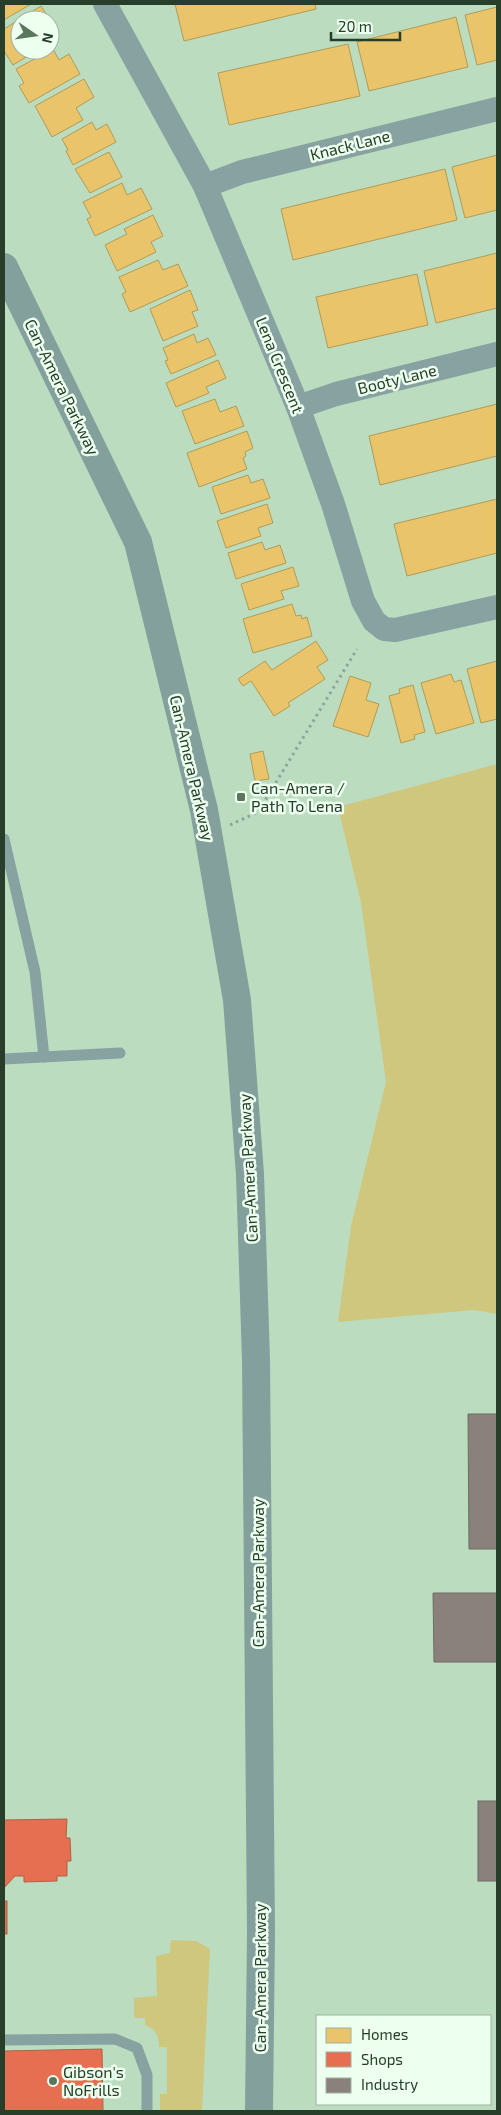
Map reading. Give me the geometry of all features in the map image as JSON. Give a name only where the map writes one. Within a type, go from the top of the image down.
[{"type":"main road","name":"Can-Amera Parkway","points":[[4,268],[138,542],[204,810],[237,1000],[250,1174],[256,1360],[261,1933],[259,2111]]},
{"type":"street","name":"Lena Crescent","points":[[105,4],[205,186],[298,407],[333,504],[363,601],[374,621],[384,629],[395,630],[497,607]]},
{"type":"street","name":"Knack Lane","points":[[205,186],[242,172],[497,109]]},
{"type":"street","name":"Booty Lane","points":[[298,407],[336,394],[497,354]]},
{"type":"lane","points":[[4,839],[35,972],[44,1057]]},
{"type":"lane","points":[[4,1059],[120,1053]]},
{"type":"lane","points":[[4,2040],[115,2039],[137,2048],[147,2075],[148,2111]]},
{"type":"path","points":[[209,835],[258,812],[358,649]]},
{"type":"shaded area","points":[[497,764],[497,1314],[474,1310],[338,1322],[351,1226],[386,1082],[361,903],[338,807]]},
{"type":"shaded area","points":[[171,1940],[196,1941],[210,1949],[202,2111],[160,2111],[160,2094],[167,2094],[167,2047],[159,2047],[156,2033],[145,2025],[145,2018],[135,2018],[134,2016],[134,1998],[157,1996],[156,1956],[170,1953]]},
{"type":"building: Homes","points":[[4,4],[31,4],[21,10],[10,10],[10,16],[4,20]]},
{"type":"building: Homes","points":[[175,4],[315,4],[316,9],[184,41]]},
{"type":"building: Homes","points":[[41,6],[44,10],[35,10]]},
{"type":"building: Homes","points":[[497,7],[497,60],[477,65],[465,15]]},
{"type":"building: Homes","points":[[456,17],[468,67],[369,91],[357,42]]},
{"type":"building: Homes","points":[[10,25],[10,60],[21,60],[13,65],[4,51],[4,29]]},
{"type":"building: Homes","points":[[348,44],[360,96],[229,125],[218,73]]},
{"type":"building: Homes","points":[[69,54],[80,74],[29,103],[19,86],[24,83],[16,69],[33,60],[60,60]]},
{"type":"building: Homes","points":[[84,79],[94,97],[76,108],[83,120],[52,137],[35,106]]},
{"type":"building: Homes","points":[[92,122],[96,130],[107,124],[116,142],[73,165],[62,139]]},
{"type":"building: Homes","points":[[109,152],[122,177],[90,193],[75,169]]},
{"type":"building: Homes","points":[[497,155],[497,210],[465,218],[452,167]]},
{"type":"building: Homes","points":[[445,169],[457,220],[293,260],[281,209]]},
{"type":"building: Homes","points":[[122,183],[127,195],[141,188],[152,209],[95,236],[87,219],[91,217],[83,202]]},
{"type":"building: Homes","points":[[153,215],[163,236],[151,242],[156,252],[117,271],[105,245],[127,234],[124,229]]},
{"type":"building: Homes","points":[[497,253],[497,308],[436,323],[424,271]]},
{"type":"building: Homes","points":[[158,260],[163,270],[178,264],[188,286],[130,312],[122,294],[126,292],[119,277]]},
{"type":"building: Homes","points":[[417,274],[428,325],[328,348],[316,297]]},
{"type":"building: Homes","points":[[190,290],[198,310],[192,312],[198,326],[163,341],[150,309]]},
{"type":"building: Homes","points":[[194,334],[197,343],[208,338],[216,355],[171,374],[165,361],[168,360],[163,348]]},
{"type":"building: Homes","points":[[218,360],[226,378],[206,387],[209,393],[176,407],[166,383]]},
{"type":"building: Homes","points":[[215,399],[220,412],[236,406],[244,426],[195,444],[182,411]]},
{"type":"building: Homes","points":[[497,404],[497,456],[380,485],[369,436]]},
{"type":"building: Homes","points":[[247,431],[253,448],[245,452],[246,456],[243,458],[247,469],[199,487],[187,453]]},
{"type":"building: Homes","points":[[248,475],[251,483],[263,479],[270,498],[221,514],[212,487]]},
{"type":"building: Homes","points":[[497,499],[497,553],[407,576],[394,524]]},
{"type":"building: Homes","points":[[267,504],[273,523],[258,528],[261,536],[226,548],[217,521]]},
{"type":"building: Homes","points":[[262,542],[265,550],[280,545],[286,563],[236,579],[228,553]]},
{"type":"building: Homes","points":[[293,567],[299,586],[281,591],[284,599],[249,610],[241,584]]},
{"type":"building: Homes","points":[[292,604],[296,616],[301,615],[302,619],[307,617],[312,636],[253,653],[243,619]]},
{"type":"building: Homes","points":[[316,641],[328,660],[317,667],[325,679],[288,703],[290,706],[274,716],[251,681],[243,686],[238,679],[265,661],[272,670]]},
{"type":"building: Homes","points":[[497,661],[497,719],[481,723],[467,669]]},
{"type":"building: Homes","points":[[451,674],[454,682],[461,680],[474,723],[436,734],[421,683]]},
{"type":"building: Homes","points":[[350,676],[371,683],[366,700],[379,704],[368,737],[333,726]]},
{"type":"building: Homes","points":[[413,685],[425,732],[414,735],[415,739],[401,743],[389,696],[400,693],[399,689]]},
{"type":"building: Homes","points":[[263,751],[269,779],[255,781],[250,754]]},
{"type":"building: Shops","points":[[67,1819],[66,1838],[70,1838],[71,1861],[67,1861],[67,1876],[57,1876],[57,1881],[24,1882],[24,1876],[15,1876],[4,1888],[4,1820]]},
{"type":"building: Shops","points":[[4,1901],[7,1901],[7,1934],[4,1934]]},
{"type":"building: Shops","name":"Gibson's NoFrills","points":[[102,2049],[103,2111],[4,2111],[4,2051]]},
{"type":"building: Industry","points":[[468,1414],[497,1414],[497,1549],[469,1549]]},
{"type":"building: Industry","points":[[433,1593],[497,1593],[497,1662],[434,1662]]},
{"type":"building: Industry","points":[[478,1801],[497,1801],[497,1881],[478,1881]]},
{"type":"place","name":"Can-Amera / Path To Lena","points":[[241,797]]},
{"type":"place","name":"Gibson's NoFrills","points":[[53,2081]]}]
